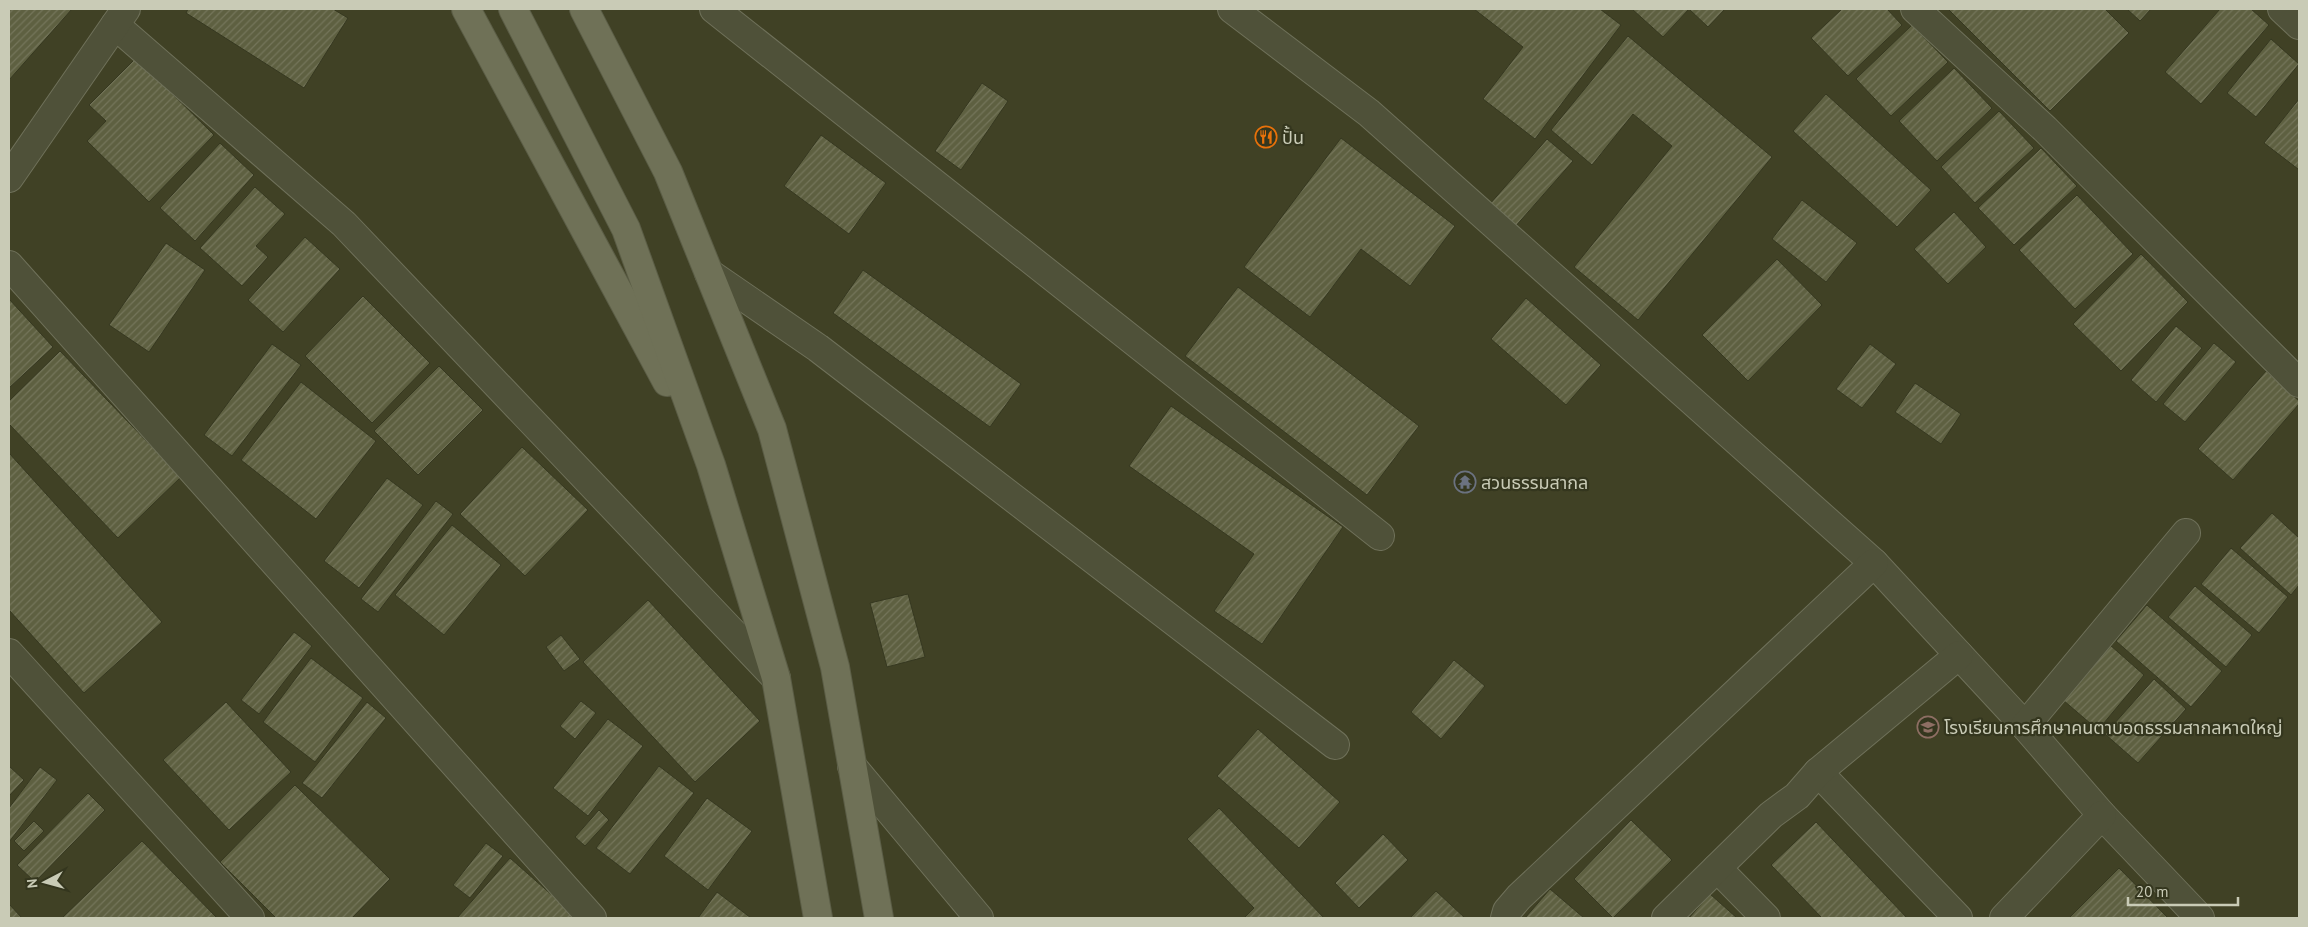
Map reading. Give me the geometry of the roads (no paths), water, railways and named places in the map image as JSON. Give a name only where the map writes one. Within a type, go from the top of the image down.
[{"type":"main road","points":[[466,9],[711,465]]},
{"type":"main road","points":[[513,9],[626,229],[711,465],[776,678],[818,918]]},
{"type":"main road","points":[[584,9],[668,172]]},
{"type":"main road","points":[[598,9],[668,172],[772,429],[835,667],[879,918]]},
{"type":"street","points":[[714,9],[1380,536]]},
{"type":"street","points":[[1232,9],[1369,113],[1874,563],[2025,726],[2102,815],[2200,918]]},
{"type":"street","points":[[1915,9],[2046,129],[2299,383]]},
{"type":"street","points":[[2282,9],[2299,25]]},
{"type":"street","points":[[9,178],[120,17],[344,224],[776,678]]},
{"type":"street","points":[[9,265],[592,918]]},
{"type":"street","points":[[709,273],[818,348],[1335,745]]},
{"type":"street","points":[[2025,726],[2186,533]]},
{"type":"street","points":[[1505,918],[1507,911],[1519,897],[1874,563]]},
{"type":"street","points":[[9,652],[250,918]]},
{"type":"street","points":[[1666,918],[1771,815],[1797,796],[1818,772],[1959,655]]},
{"type":"street","points":[[852,766],[979,918]]},
{"type":"street","points":[[1818,772],[1958,918]]},
{"type":"street","points":[[2004,918],[2102,815]]},
{"type":"street","points":[[1717,868],[1766,918]]},
{"type":"place","name":"ปั้น","points":[[1266,137]]},
{"type":"place","name":"สวนธรรมสากล","points":[[1465,482]]},
{"type":"place","name":"โรงเรียนการศึกษาคนตาบอดธรรมสากลหาดใหญ่","points":[[1928,727]]}]
